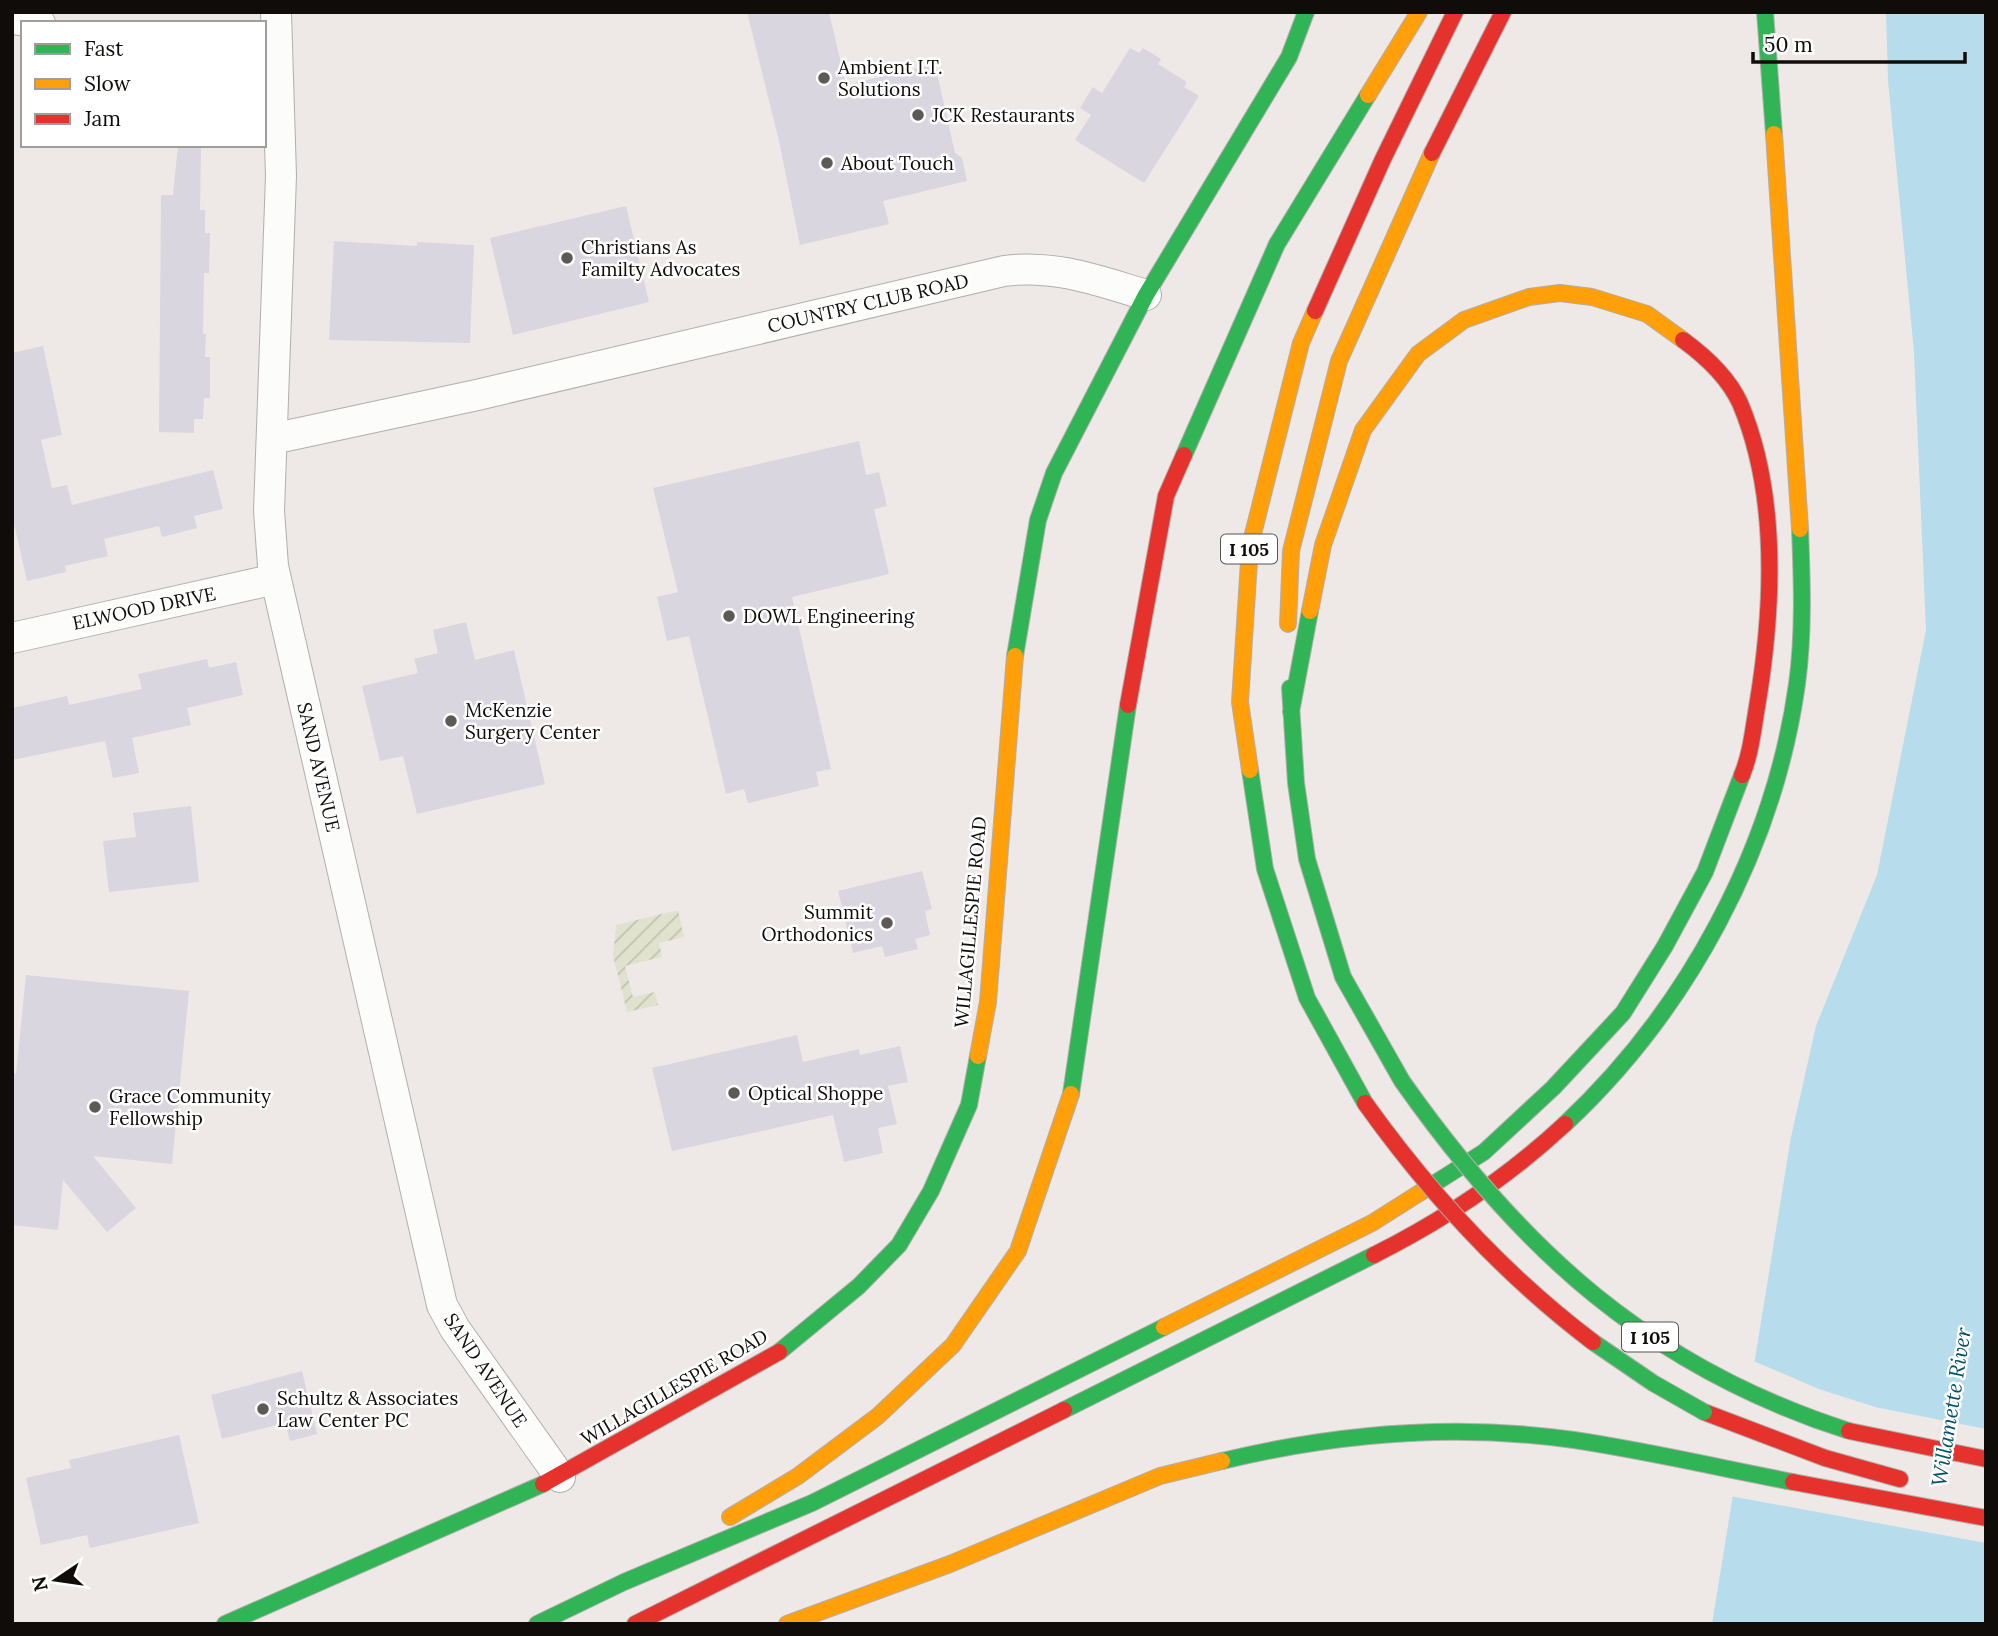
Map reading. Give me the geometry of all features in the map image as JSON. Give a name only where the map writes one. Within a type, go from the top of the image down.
[{"type":"main road","points":[[1146,295],[1289,57],[1306,12]]},
{"type":"main road","points":[[624,1582],[798,1476],[878,1416],[953,1345],[1018,1251],[1070,1101],[1123,734],[1166,496],[1277,244],[1419,12]]},
{"type":"main road","name":"I 105","points":[[1455,12],[1383,159],[1301,343],[1250,546],[1240,702],[1265,869],[1307,998],[1365,1103],[1419,1180],[1453,1219],[1537,1299],[1663,1391],[1704,1412],[1825,1458],[1914,1482]]},
{"type":"main road","name":"I 105","points":[[1503,12],[1427,163],[1339,361],[1292,551],[1288,635],[1296,783],[1307,859],[1343,977],[1402,1081],[1436,1133],[1485,1193],[1553,1262],[1633,1326],[1742,1388],[1788,1409],[1848,1430],[1928,1450],[1986,1458]]},
{"type":"main road","points":[[635,1624],[1405,1240],[1469,1200],[1564,1124],[1605,1084],[1648,1032],[1728,906],[1774,792],[1796,684],[1803,553],[1765,12]]},
{"type":"main road","points":[[537,1624],[624,1582],[812,1503],[1372,1223],[1484,1152],[1553,1088],[1623,1013],[1665,946],[1705,872],[1747,764],[1766,653],[1770,554],[1758,458],[1739,401],[1720,373],[1701,353],[1647,314],[1592,297],[1560,293],[1529,297],[1464,320],[1418,354],[1387,393],[1363,430],[1323,545],[1291,712]]},
{"type":"main road","name":"WILLAGILLESPIE ROAD","points":[[225,1624],[560,1477],[781,1351],[859,1286],[899,1245],[931,1191],[969,1105],[988,1002],[1013,667],[1038,520],[1071,439],[1146,295]]},
{"type":"main road","points":[[787,1624],[950,1564],[1160,1476],[1296,1443],[1358,1435],[1450,1432],[1573,1440],[1986,1518]]},
{"type":"main road","points":[[852,1617],[950,1564]]},
{"type":"street","name":"SAND AVENUE","points":[[276,12],[271,53],[281,176],[269,511],[276,579],[442,1305],[455,1329],[560,1477]]},
{"type":"street","name":"COUNTRY CLUB ROAD","points":[[272,439],[477,395],[1004,271],[1042,268],[1067,272],[1146,295]]},
{"type":"street","name":"ELWOOD DRIVE","points":[[12,638],[276,579]]},
{"type":"green space","points":[[678,910],[684,937],[659,943],[662,957],[625,966],[633,997],[655,992],[658,1005],[627,1012],[613,956],[616,925]]},
{"type":"water","name":"Willamette River","points":[[1886,12],[1986,12],[1986,1624],[1712,1624],[1791,1137],[1816,1026],[1877,875],[1926,630],[1914,352],[1888,80]]},
{"type":"pier","points":[[1751,1360],[1819,1389],[1875,1407],[1986,1429],[1986,1543],[1730,1496]]},
{"type":"building","points":[[747,12],[829,12],[846,85],[935,64],[955,153],[962,158],[967,181],[883,201],[889,224],[800,245],[779,141]]},
{"type":"building","points":[[1130,48],[1139,53],[1143,48],[1161,59],[1158,64],[1187,82],[1184,87],[1199,96],[1144,183],[1075,140],[1091,115],[1080,108],[1093,87],[1102,93]]},
{"type":"building","points":[[178,147],[201,147],[200,210],[205,210],[205,233],[210,233],[209,273],[204,273],[203,334],[206,334],[205,357],[210,357],[210,398],[204,398],[203,419],[194,419],[194,433],[159,432],[161,195],[173,195]]},
{"type":"building","name":"Christians As Familty Advocates","points":[[626,206],[649,302],[513,335],[490,238]]},
{"type":"building","points":[[334,241],[417,246],[417,242],[474,245],[470,343],[329,340]]},
{"type":"building","points":[[43,346],[62,435],[41,440],[52,488],[67,485],[72,505],[213,470],[223,509],[194,516],[197,528],[162,537],[159,526],[104,539],[108,556],[65,566],[66,572],[27,581],[12,515],[12,353]]},
{"type":"building","name":"DOWL Engineering","points":[[859,441],[866,475],[879,472],[887,506],[874,509],[889,574],[792,597],[831,769],[816,772],[819,786],[748,803],[744,789],[726,794],[689,636],[667,641],[657,597],[678,592],[653,488]]},
{"type":"building","name":"McKenzie Surgery Center","points":[[466,622],[475,660],[514,650],[545,784],[417,814],[403,756],[380,761],[362,686],[418,673],[414,659],[438,653],[433,630]]},
{"type":"building","points":[[207,659],[209,668],[236,662],[243,695],[187,708],[191,725],[132,738],[139,773],[113,778],[105,741],[12,760],[12,708],[67,696],[69,705],[142,689],[138,674]]},
{"type":"building","points":[[191,806],[199,882],[109,892],[103,841],[136,837],[133,813]]},
{"type":"building","name":"Summit Orthodonics","points":[[922,871],[932,909],[925,911],[930,935],[915,939],[918,949],[885,957],[882,946],[853,953],[838,891]]},
{"type":"building","name":"Grace Community Fellowship","points":[[26,975],[189,991],[172,1164],[93,1156],[136,1208],[107,1232],[63,1180],[58,1230],[12,1225],[12,1074],[16,1074]]},
{"type":"building","name":"Optical Shoppe","points":[[797,1035],[803,1062],[859,1049],[860,1055],[900,1046],[908,1082],[888,1086],[897,1124],[878,1128],[883,1153],[844,1162],[833,1115],[672,1151],[652,1068]]},
{"type":"building","name":"Schultz & Associates Law Center PC","points":[[302,1371],[317,1434],[290,1441],[285,1423],[222,1439],[211,1395]]},
{"type":"building","points":[[179,1435],[199,1523],[90,1548],[87,1535],[41,1545],[26,1478],[71,1468],[69,1460]]},
{"type":"traffic: fast","points":[[1015,656],[1038,520],[1054,473],[1146,295],[1289,57],[1306,12]]},
{"type":"traffic: fast","points":[[1765,12],[1774,134]]},
{"type":"traffic: fast","points":[[1184,455],[1277,244],[1368,95]]},
{"type":"traffic: fast","points":[[1565,1124],[1609,1079],[1649,1030],[1686,978],[1718,923],[1746,866],[1768,806],[1785,746],[1797,684],[1802,626],[1800,529]]},
{"type":"traffic: fast","points":[[1291,712],[1310,611]]},
{"type":"traffic: fast","points":[[1290,688],[1296,783],[1307,859],[1343,977],[1402,1081]]},
{"type":"traffic: fast","points":[[1071,1094],[1128,705]]},
{"type":"traffic: fast","points":[[1250,770],[1265,869],[1307,998],[1365,1103]]},
{"type":"traffic: fast","points":[[1421,1192],[1484,1152],[1553,1088],[1623,1013],[1665,946],[1705,872],[1742,775]]},
{"type":"traffic: fast","points":[[779,1352],[859,1286],[899,1245],[931,1191],[969,1105],[978,1056]]},
{"type":"traffic: fast","points":[[1402,1081],[1447,1142],[1494,1198],[1543,1249],[1595,1295],[1651,1337],[1712,1373],[1777,1405],[1849,1431]]},
{"type":"traffic: fast","points":[[1064,1410],[1374,1255]]},
{"type":"traffic: fast","points":[[537,1624],[624,1582],[812,1503],[1164,1327]]},
{"type":"traffic: fast","points":[[1593,1342],[1653,1383],[1704,1412]]},
{"type":"traffic: fast","points":[[1222,1461],[1266,1451],[1353,1438],[1485,1432],[1602,1444],[1793,1482]]},
{"type":"traffic: fast","points":[[225,1624],[543,1484]]},
{"type":"traffic: slow","points":[[1368,95],[1419,12]]},
{"type":"traffic: slow","points":[[1774,134],[1800,529]]},
{"type":"traffic: slow","points":[[1288,624],[1291,551],[1339,361],[1432,153]]},
{"type":"traffic: slow","points":[[1310,611],[1323,545],[1363,430],[1418,354],[1464,320],[1529,297],[1560,293],[1592,297],[1647,314],[1683,340]]},
{"type":"traffic: slow","points":[[1250,770],[1240,702],[1250,546],[1301,343],[1315,311]]},
{"type":"traffic: slow","points":[[978,1056],[988,1002],[1015,656]]},
{"type":"traffic: slow","points":[[730,1517],[798,1476],[878,1416],[953,1345],[1018,1251],[1071,1094]]},
{"type":"traffic: slow","points":[[1164,1327],[1372,1223],[1421,1192]]},
{"type":"traffic: slow","points":[[787,1624],[950,1564],[1160,1476],[1222,1461]]},
{"type":"traffic: jam","points":[[1315,311],[1383,159],[1455,12]]},
{"type":"traffic: jam","points":[[1432,153],[1503,12]]},
{"type":"traffic: jam","points":[[1683,340],[1715,368],[1740,403],[1753,439],[1767,514],[1767,632],[1753,733],[1742,775]]},
{"type":"traffic: jam","points":[[1128,705],[1166,496],[1184,455]]},
{"type":"traffic: jam","points":[[1365,1103],[1415,1169],[1470,1231],[1529,1289],[1593,1342]]},
{"type":"traffic: jam","points":[[1374,1255],[1425,1228],[1474,1196],[1521,1162],[1565,1124]]},
{"type":"traffic: jam","points":[[543,1484],[779,1352]]},
{"type":"traffic: jam","points":[[635,1624],[1064,1410]]},
{"type":"traffic: jam","points":[[1704,1412],[1825,1458],[1900,1479]]},
{"type":"traffic: jam","points":[[1849,1431],[1986,1459]]},
{"type":"traffic: jam","points":[[1793,1482],[1986,1518]]},
{"type":"place","name":"Ambient I.T. Solutions","points":[[824,78]]},
{"type":"place","name":"JCK Restaurants","points":[[918,115]]},
{"type":"place","name":"About Touch","points":[[827,163]]},
{"type":"place","name":"Christians As Familty Advocates","points":[[567,258]]},
{"type":"place","name":"DOWL Engineering","points":[[729,616]]},
{"type":"place","name":"McKenzie Surgery Center","points":[[451,721]]},
{"type":"place","name":"Summit Orthodonics","points":[[887,923]]},
{"type":"place","name":"Optical Shoppe","points":[[734,1093]]},
{"type":"place","name":"Grace Community Fellowship","points":[[95,1107]]},
{"type":"place","name":"Schultz & Associates Law Center PC","points":[[263,1409]]}]
